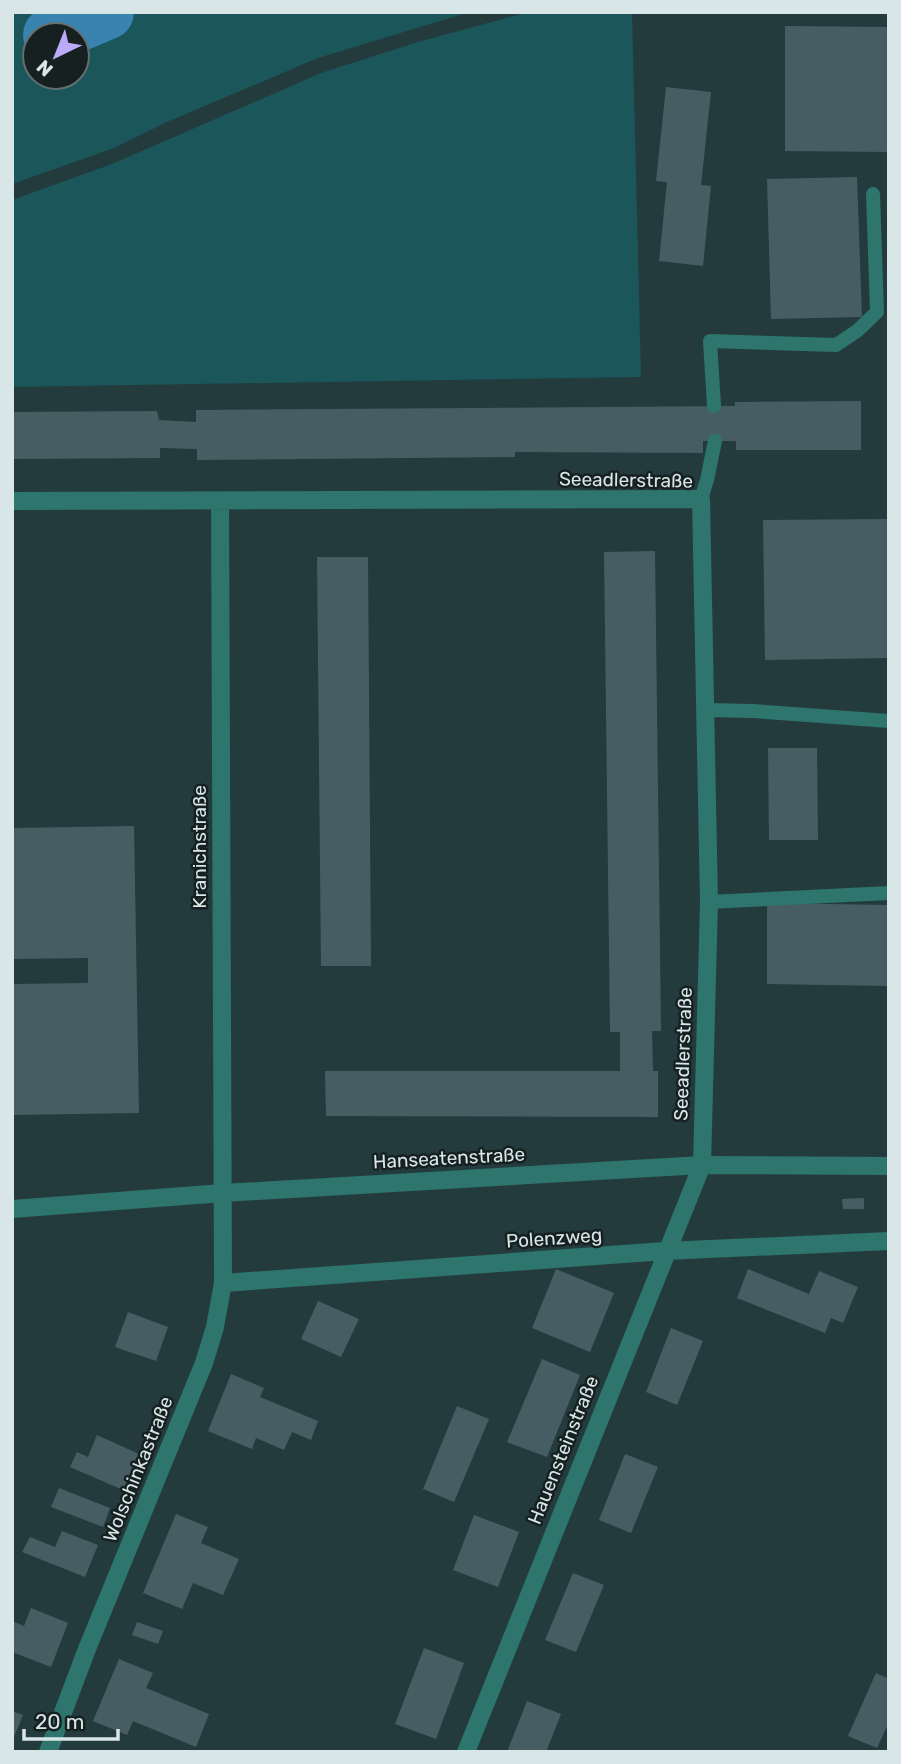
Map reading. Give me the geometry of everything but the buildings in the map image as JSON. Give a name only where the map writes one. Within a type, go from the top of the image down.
[{"type":"street","name":"Seeadlerstraße","points":[[12,501],[701,499],[709,902],[702,1165]]},
{"type":"street","name":"Kranichstraße","points":[[220,501],[223,1192]]},
{"type":"street","name":"Hanseatenstraße","points":[[12,1209],[223,1192],[702,1165],[889,1166]]},
{"type":"street","name":"Hauensteinstraße","points":[[466,1752],[665,1251],[702,1165]]},
{"type":"street","name":"Wolschinkastraße","points":[[48,1752],[87,1649],[204,1363],[215,1327],[223,1283],[223,1192]]},
{"type":"street","name":"Polenzweg","points":[[223,1283],[665,1251],[889,1241]]},
{"type":"lane","points":[[713,406],[710,341],[836,345],[857,331],[877,312],[873,194]]},
{"type":"lane","points":[[701,499],[715,441]]},
{"type":"lane","points":[[705,710],[889,721]]},
{"type":"lane","points":[[709,902],[889,893]]},
{"type":"shaded area","points":[[12,12],[470,12],[318,58],[167,122],[114,148],[12,184]]},
{"type":"shaded area","points":[[528,12],[632,12],[641,377],[12,387],[12,200],[112,164],[321,73],[418,42]]},
{"type":"waterway","points":[[84,21],[106,12]]}]
